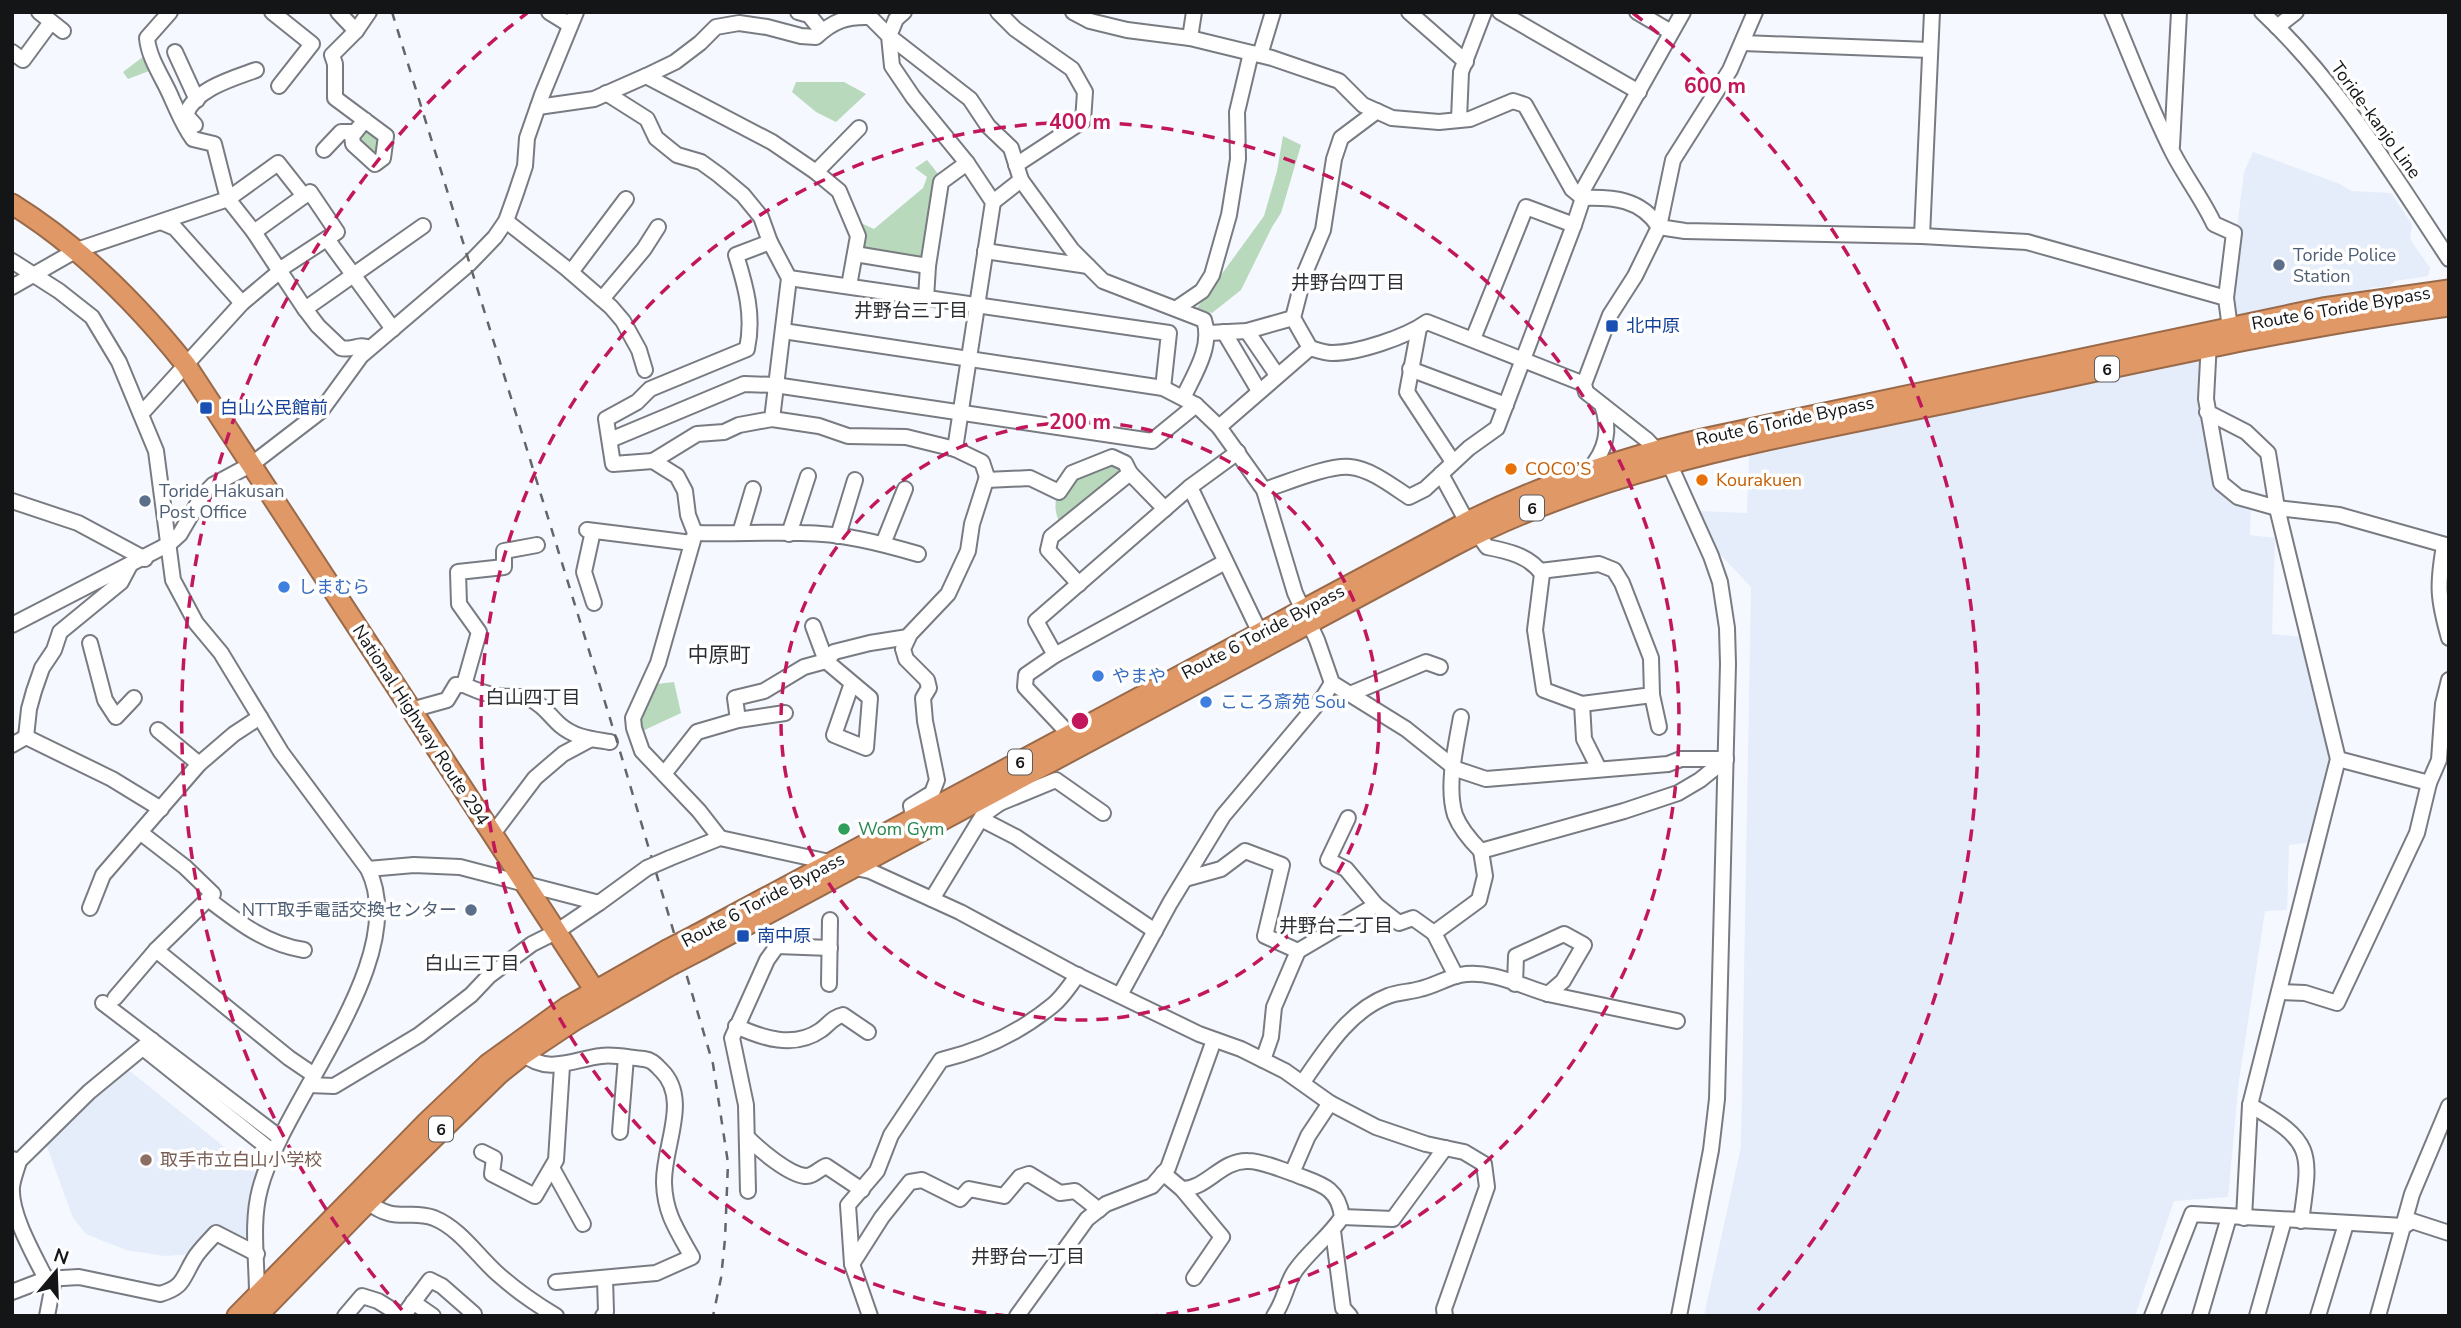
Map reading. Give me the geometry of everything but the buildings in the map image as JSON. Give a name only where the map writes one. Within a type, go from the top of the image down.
[{"type":"highway","name":"National Highway Route 294","points":[[12,204],[77,250],[124,292],[186,365],[599,996]]},
{"type":"highway","name":"Route 6 Toride Bypass","points":[[2209,340],[2230,328],[2323,308],[2449,290]]},
{"type":"highway","name":"Route 6 Toride Bypass","points":[[1472,528],[1507,502],[1589,470],[1662,457],[2209,340],[2449,306]]},
{"type":"highway","name":"Route 6 Toride Bypass","points":[[237,1316],[463,1086],[534,1029],[700,941],[997,798],[1306,616],[1472,528],[1662,457]]},
{"type":"highway","name":"Route 6 Toride Bypass","points":[[700,941],[832,863],[1260,633],[1306,616]]},
{"type":"highway","name":"Route 6 Toride Bypass","points":[[257,1316],[465,1105],[524,1054],[599,996]]},
{"type":"street","points":[[170,12],[147,38],[148,53],[172,98],[180,121],[192,139],[214,144],[228,199],[254,232],[305,310],[331,341],[341,348],[364,345],[369,348]]},
{"type":"street","points":[[272,12],[312,44],[332,55],[335,64],[335,98],[365,120],[386,136],[383,158],[375,164],[352,144],[352,136],[365,120]]},
{"type":"street","points":[[338,12],[356,31]]},
{"type":"street","points":[[332,55],[356,31],[369,12]]},
{"type":"street","points":[[12,625],[145,559],[169,544],[180,534],[202,496],[213,485],[252,464],[321,411],[369,348],[485,249],[506,221],[525,166],[527,138],[573,18],[549,12]]},
{"type":"street","points":[[798,12],[809,15],[822,31]]},
{"type":"street","points":[[904,12],[896,19],[889,36],[892,66],[913,97],[967,163],[993,202]]},
{"type":"street","points":[[998,12],[1015,29],[1072,69],[1084,92],[1083,121],[1016,165]]},
{"type":"street","points":[[1073,12],[1090,21],[1127,30],[1190,38],[1256,54],[1339,80],[1363,105],[1392,118],[1438,122],[1470,119],[1513,101],[1525,105],[1572,189],[1583,198],[1603,197],[1636,204],[1648,211],[1660,227],[1685,231],[1922,236],[2027,242],[2226,298]]},
{"type":"street","points":[[1190,38],[1194,12]]},
{"type":"street","points":[[1177,308],[1202,291],[1212,275],[1229,215],[1238,159],[1237,112],[1273,12]]},
{"type":"street","points":[[1409,12],[1466,62]]},
{"type":"street","points":[[1459,120],[1461,72],[1484,12]]},
{"type":"street","points":[[1500,12],[1639,92]]},
{"type":"street","points":[[1637,12],[1671,32]]},
{"type":"street","points":[[1264,490],[1321,472],[1350,467],[1378,477],[1409,497],[1425,489],[1453,462],[1497,428],[1574,225],[1584,188],[1683,12]]},
{"type":"street","points":[[1922,236],[1932,12]]},
{"type":"street","points":[[2112,12],[2172,151],[2214,224],[2234,233],[2226,298],[2230,328]]},
{"type":"street","points":[[2172,151],[2179,12]]},
{"type":"street","name":"Toride-kanjo Line","points":[[2262,12],[2351,114],[2449,259]]},
{"type":"street","points":[[2277,27],[2296,12]]},
{"type":"street","points":[[1679,1316],[1714,1128],[1728,664],[1722,593],[1711,556],[1662,457],[1586,392],[1584,384],[1610,315],[1635,276],[1660,227],[1673,160],[1730,70],[1743,43],[1752,14]]},
{"type":"street","points":[[538,107],[594,99],[646,76],[683,56],[716,27],[739,23],[816,37],[832,23],[852,16],[870,17],[889,36],[970,99],[988,126],[1011,148],[1021,180],[1072,250],[1103,281],[1205,320],[1209,332],[1190,402],[1152,441],[775,386],[744,384],[610,440]]},
{"type":"street","points":[[12,52],[23,60],[45,17],[63,31]]},
{"type":"street","points":[[1743,43],[1930,50]]},
{"type":"street","points":[[279,86],[312,44]]},
{"type":"street","points":[[175,52],[197,100]]},
{"type":"street","points":[[208,142],[186,115],[188,107],[215,85],[256,71]]},
{"type":"street","points":[[646,76],[772,142],[839,191],[858,236],[849,286]]},
{"type":"street","points":[[606,93],[647,119],[656,138],[677,155],[701,162],[743,195],[761,217],[770,242],[789,278],[772,419]]},
{"type":"street","points":[[1377,111],[1341,138],[1334,159],[1323,230],[1304,275],[1293,318],[1310,348],[1331,353],[1367,346],[1413,332],[1427,322],[1584,384]]},
{"type":"street","points":[[816,172],[859,128]]},
{"type":"street","points":[[324,150],[341,132],[355,132]]},
{"type":"street","points":[[12,287],[77,250],[228,199],[278,163],[304,196]]},
{"type":"street","points":[[926,298],[928,266],[941,182],[967,163]]},
{"type":"street","points":[[955,449],[993,202],[1021,180]]},
{"type":"street","points":[[141,414],[242,303],[279,271],[337,232],[310,192],[254,232]]},
{"type":"street","points":[[571,272],[625,199]]},
{"type":"street","points":[[1473,339],[1526,207],[1574,225]]},
{"type":"street","points":[[506,221],[571,272],[623,321],[639,350],[645,370]]},
{"type":"street","points":[[162,222],[175,228],[242,303]]},
{"type":"street","points":[[305,310],[423,226]]},
{"type":"street","points":[[602,299],[658,227]]},
{"type":"street","points":[[327,239],[393,329]]},
{"type":"street","points":[[770,242],[736,255],[748,293],[751,331],[747,349],[650,389],[637,402],[606,419],[613,464],[653,461],[696,433],[724,432],[740,425],[772,419],[819,426],[848,436],[906,437],[955,449],[982,462],[986,480],[972,524],[968,551],[948,594],[908,637],[903,649],[906,659],[927,680],[929,688],[923,698],[925,721],[937,780],[932,793],[911,806],[914,819]]},
{"type":"street","points":[[985,251],[1088,266]]},
{"type":"street","points":[[855,254],[928,266]]},
{"type":"street","points":[[12,261],[59,291],[92,317],[118,362],[156,451],[173,580],[196,623],[221,653],[281,751],[368,869],[376,884],[378,922],[356,995],[276,1144],[259,1190],[256,1216],[257,1295]]},
{"type":"street","points":[[789,278],[1169,333],[1163,388]]},
{"type":"street","points":[[1209,332],[1247,331],[1293,318]]},
{"type":"street","points":[[1419,328],[1407,392],[1453,462]]},
{"type":"street","points":[[783,331],[1163,388],[1190,402],[1219,427],[1264,490],[1291,581],[1332,683],[1406,729],[1453,767],[1486,779],[1668,764],[1681,759],[1726,759]]},
{"type":"street","points":[[1247,331],[1277,375]]},
{"type":"street","points":[[1224,332],[1259,391]]},
{"type":"street","points":[[2209,340],[2207,412],[2221,483],[2238,497],[2277,508],[2339,515],[2446,546],[2439,581],[2439,602],[2449,638]]},
{"type":"street","points":[[1219,427],[1310,348]]},
{"type":"street","points":[[1410,369],[1506,405]]},
{"type":"street","points":[[1589,470],[1600,456],[1606,440],[1607,418],[1602,405]]},
{"type":"street","points":[[2207,412],[2246,432],[2268,453],[2277,508],[2338,759],[2250,1105],[2244,1218]]},
{"type":"street","points":[[1055,655],[1036,621],[1190,487],[1238,453]]},
{"type":"street","points":[[986,480],[1030,478],[1059,492],[1072,473],[1112,457],[1125,463],[1130,473],[1165,509]]},
{"type":"street","points":[[653,461],[677,476],[685,491],[693,538],[658,663],[633,718],[634,728],[642,751],[699,811],[720,838]]},
{"type":"street","points":[[1079,584],[1048,550],[1051,537],[1130,473]]},
{"type":"street","points":[[1441,474],[1472,528],[1487,547],[1512,551],[1537,567],[1542,574],[1535,630],[1544,691],[1583,704],[1652,695]]},
{"type":"street","points":[[789,534],[808,476]]},
{"type":"street","points":[[838,536],[855,480]]},
{"type":"street","points":[[1190,487],[1260,633]]},
{"type":"street","points":[[740,533],[753,489]]},
{"type":"street","points":[[883,544],[905,489]]},
{"type":"street","points":[[12,500],[78,523],[145,559]]},
{"type":"street","points":[[594,603],[584,572],[590,530],[693,538],[724,531],[789,534],[801,532],[883,544],[918,554]]},
{"type":"street","points":[[464,685],[479,632],[459,604],[457,572],[504,567],[504,551],[537,545]]},
{"type":"street","points":[[1070,735],[1025,687],[1026,675],[1055,655],[1225,562]]},
{"type":"street","points":[[1540,571],[1599,564],[1614,570],[1622,583],[1651,658],[1652,695],[1659,727]]},
{"type":"street","points":[[26,737],[34,691],[60,632],[121,582],[130,565]]},
{"type":"street","points":[[813,626],[826,661],[852,683]]},
{"type":"street","points":[[738,720],[735,698],[764,691],[804,667],[826,661],[834,652],[908,637]]},
{"type":"street","points":[[90,643],[105,700],[116,717],[134,698]]},
{"type":"street","points":[[1350,694],[1426,662],[1440,667]]},
{"type":"street","points":[[2278,992],[2305,993],[2337,1003],[2417,833],[2429,783],[2439,760],[2443,704],[2449,680]]},
{"type":"street","points":[[1120,995],[1185,879],[1230,807],[1332,683]]},
{"type":"street","points":[[411,710],[447,700],[456,685],[464,685],[487,694],[523,696],[547,710],[559,725],[580,738],[610,742]]},
{"type":"street","points":[[1583,704],[1584,739],[1599,769]]},
{"type":"street","points":[[664,774],[697,732],[738,720],[785,713]]},
{"type":"street","points":[[90,908],[103,875],[199,764],[234,734],[260,717]]},
{"type":"street","points":[[1434,933],[1479,901],[1485,876],[1481,850],[1470,840],[1455,816],[1453,767],[1461,717]]},
{"type":"street","points":[[158,730],[199,764]]},
{"type":"street","points":[[12,746],[26,737]]},
{"type":"street","points":[[26,737],[112,779],[161,809]]},
{"type":"street","points":[[492,835],[535,778],[563,754],[591,739]]},
{"type":"street","points":[[1481,850],[1624,811],[1678,793],[1700,780],[1726,759]]},
{"type":"street","points":[[2338,759],[2429,783]]},
{"type":"street","points":[[932,898],[997,798],[1056,780],[1103,813]]},
{"type":"street","points":[[1348,818],[1328,860],[1346,869],[1376,905],[1399,923],[1413,918],[1434,933],[1456,976]]},
{"type":"street","points":[[981,819],[1016,837],[1155,931]]},
{"type":"street","points":[[141,833],[185,867],[213,894],[109,1000],[148,1044],[276,1144]]},
{"type":"street","points":[[156,950],[289,1058],[312,1080],[334,1086],[418,1035],[532,944],[599,904],[647,868],[670,858],[720,838],[870,871],[932,898],[1078,975],[1214,1040],[1264,1060],[1303,1082],[1330,1103],[1376,1127],[1464,1152],[1484,1164],[1487,1187],[1444,1309],[1445,1316]]},
{"type":"street","points":[[1185,879],[1221,869],[1245,851],[1282,865],[1265,936],[1298,951]]},
{"type":"street","points":[[368,869],[414,865],[460,867],[599,904]]},
{"type":"street","points":[[208,899],[259,936],[277,944],[304,950]]},
{"type":"street","points":[[1264,1060],[1271,1037],[1274,1007],[1298,951],[1376,905]]},
{"type":"street","points":[[829,984],[830,920]]},
{"type":"street","points":[[1515,984],[1516,956],[1564,934],[1584,945],[1563,981],[1548,994]]},
{"type":"street","points":[[748,1191],[746,1105],[732,1038],[736,1026],[767,960],[777,946],[830,948]]},
{"type":"street","points":[[1303,1082],[1343,1027],[1362,1009],[1390,995],[1422,989],[1461,974],[1495,976],[1548,994],[1677,1021]]},
{"type":"street","points":[[870,1316],[852,1264],[848,1205],[877,1171],[891,1135],[941,1060],[971,1053],[1004,1039],[1055,1004],[1078,975]]},
{"type":"street","points":[[736,1026],[758,1036],[798,1040],[811,1036],[836,1017],[843,1016],[868,1032]]},
{"type":"street","points":[[1023,1314],[1087,1219],[1106,1204],[1152,1186],[1168,1168],[1214,1040]]},
{"type":"street","points":[[47,1316],[50,1279],[25,1237],[13,1198],[16,1160],[89,1092],[148,1044]]},
{"type":"street","points":[[524,1054],[531,1060],[562,1066],[603,1055],[650,1060],[666,1075],[674,1088],[676,1102],[664,1181],[667,1213],[692,1257],[656,1273],[556,1282]]},
{"type":"street","points":[[620,1132],[626,1057]]},
{"type":"street","points":[[482,1152],[494,1158],[492,1174],[536,1196],[556,1160],[562,1066]]},
{"type":"street","points":[[1292,1173],[1308,1136],[1330,1103]]},
{"type":"street","points":[[2250,1105],[2281,1122],[2307,1155],[2308,1172],[2301,1221]]},
{"type":"street","points":[[2381,1315],[2412,1194],[2447,1116]]},
{"type":"street","points":[[748,1138],[771,1158],[798,1173],[810,1175],[825,1166],[862,1190]]},
{"type":"street","points":[[1342,1217],[1393,1219],[1445,1147]]},
{"type":"street","points":[[1182,1189],[1193,1189],[1228,1164],[1248,1161],[1292,1173],[1333,1191],[1340,1204],[1342,1217],[1333,1231],[1316,1244],[1293,1274],[1283,1303],[1274,1316]]},
{"type":"street","points":[[552,1168],[583,1224]]},
{"type":"street","points":[[1163,1173],[1182,1189],[1222,1237],[1194,1278]]},
{"type":"street","points":[[852,1264],[882,1217],[910,1182],[922,1180],[960,1199],[969,1189],[1004,1196],[1020,1177],[1029,1174],[1060,1193],[1076,1191],[1099,1210]]},
{"type":"street","points":[[368,1202],[377,1210],[391,1214],[434,1218],[467,1243],[522,1295],[556,1316]]},
{"type":"street","points":[[2152,1316],[2192,1214],[2404,1226],[2412,1221],[2449,1233]]},
{"type":"street","points":[[2200,1316],[2229,1217]]},
{"type":"street","points":[[2257,1316],[2284,1220]]},
{"type":"street","points":[[2318,1316],[2346,1224]]},
{"type":"street","points":[[1333,1231],[1343,1308],[1350,1316]]},
{"type":"street","points":[[12,1292],[50,1279],[79,1277],[160,1294],[181,1284],[195,1256],[216,1233],[257,1254]]},
{"type":"street","points":[[603,1316],[606,1312],[605,1278]]},
{"type":"street","points":[[345,1316],[362,1296],[378,1301],[402,1316],[430,1280],[442,1286],[474,1314]]},
{"type":"street","points":[[413,1302],[433,1316]]},
{"type":"shaded area","points":[[2253,152],[2340,184],[2351,191],[2391,193],[2412,224],[2410,239],[2430,268],[2428,276],[2395,281],[2389,286],[2370,288],[2369,292],[2233,318],[2229,292],[2244,172]]},
{"type":"shaded area","points":[[2199,360],[2198,401],[2213,486],[2251,507],[2250,535],[2275,538],[2272,634],[2304,637],[2331,756],[2310,842],[2289,845],[2287,910],[2265,911],[2239,1080],[2228,1197],[2174,1201],[2135,1316],[1704,1316],[1741,1147],[1751,587],[1717,551],[1698,511],[1747,513],[1749,456]]},
{"type":"shaded area","name":"取手市立白山小学校","points":[[126,1068],[259,1175],[250,1247],[219,1226],[191,1254],[164,1256],[126,1250],[86,1234],[73,1218],[46,1144]]},
{"type":"green space","points":[[148,53],[157,68],[128,79],[123,72]]},
{"type":"green space","points":[[796,82],[844,82],[866,94],[836,122],[816,112],[792,92]]},
{"type":"green space","points":[[368,128],[381,138],[379,154],[374,157],[357,138],[363,129]]},
{"type":"green space","points":[[1283,136],[1301,145],[1281,213],[1241,290],[1212,313],[1197,308],[1264,216],[1277,171]]},
{"type":"green space","points":[[927,160],[939,175],[925,261],[859,249],[843,215],[874,229],[923,188],[927,177],[915,168]]},
{"type":"green space","points":[[1112,457],[1130,473],[1061,526],[1055,505],[1068,474]]},
{"type":"green space","points":[[674,682],[681,713],[636,734],[648,685]]},
{"type":"railway","points":[[392,12],[616,738],[713,1064],[728,1163],[725,1239],[713,1316]]},
{"type":"place","name":"Toride Police Station","points":[[2279,265]]},
{"type":"place","name":"北中原","points":[[1612,326]]},
{"type":"place","name":"白山公民館前","points":[[206,408]]},
{"type":"place","name":"COCO’S","points":[[1511,469]]},
{"type":"place","name":"Kourakuen","points":[[1702,480]]},
{"type":"place","name":"Toride Hakusan Post Office","points":[[145,501]]},
{"type":"place","name":"しまむら","points":[[284,587]]},
{"type":"place","name":"やまや","points":[[1098,676]]},
{"type":"place","name":"こころ斎苑 Sou","points":[[1206,702]]},
{"type":"place","name":"Wom Gym","points":[[844,829]]},
{"type":"place","name":"NTT取手電話交換センター","points":[[471,910]]},
{"type":"place","name":"南中原","points":[[743,936]]},
{"type":"place","name":"取手市立白山小学校","points":[[146,1160]]},
{"type":"district","name":"井野台四丁目","points":[[1348,282]]},
{"type":"district","name":"井野台三丁目","points":[[911,310]]},
{"type":"district","name":"中原町","points":[[719,655]]},
{"type":"district","name":"白山四丁目","points":[[533,697]]},
{"type":"district","name":"井野台二丁目","points":[[1336,925]]},
{"type":"district","name":"白山三丁目","points":[[472,963]]},
{"type":"district","name":"井野台一丁目","points":[[1028,1256]]}]
